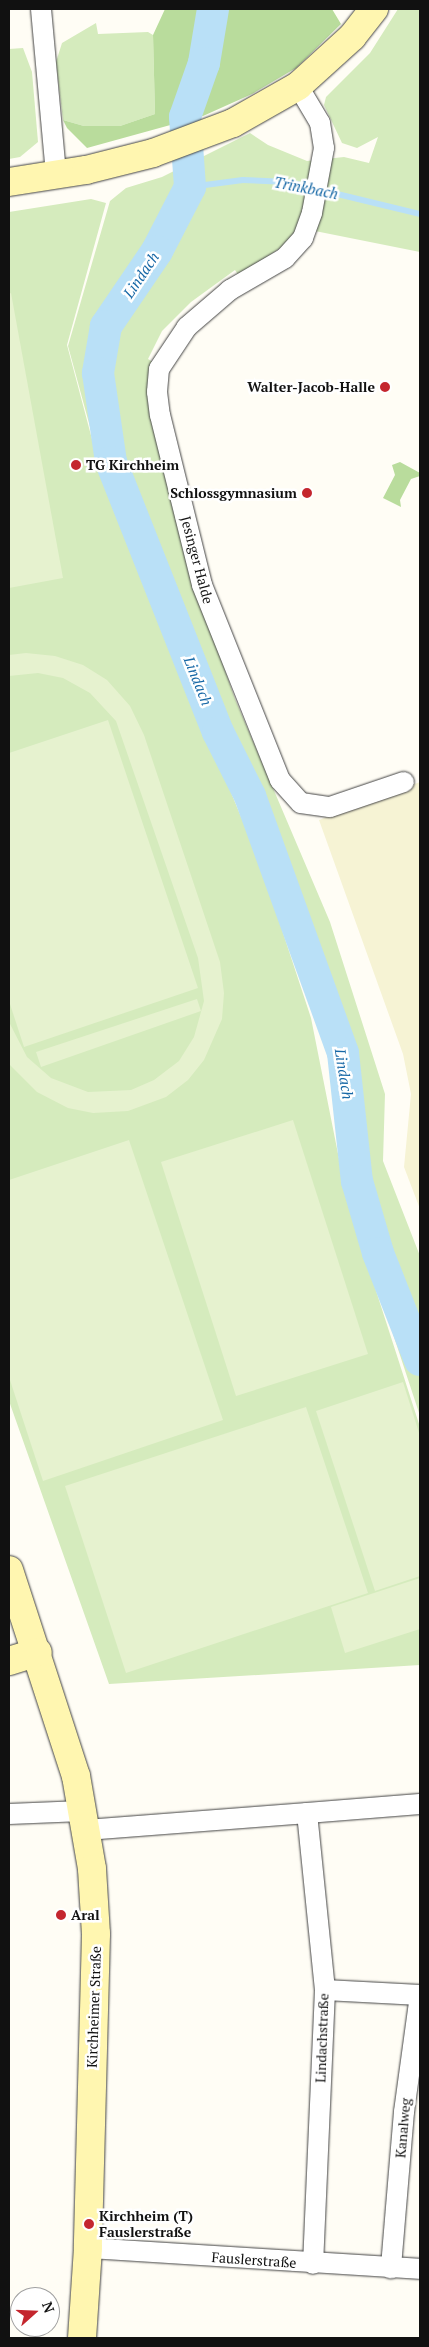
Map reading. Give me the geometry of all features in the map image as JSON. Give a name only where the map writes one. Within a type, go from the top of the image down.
[{"type":"main road","points":[[9,182],[56,175],[153,153],[234,123],[298,86],[352,37],[374,9]]},
{"type":"main road","name":"Kirchheimer Straße","points":[[9,1574],[38,1652],[76,1776],[84,1820],[96,1934],[88,2248],[82,2338]]},
{"type":"main road","points":[[9,1661],[38,1652]]},
{"type":"street","points":[[41,9],[56,175]]},
{"type":"street","name":"Jesinger Halde","points":[[298,86],[320,123],[324,148],[312,213],[303,238],[285,258],[211,305],[187,327],[170,348],[159,369],[157,392],[160,415],[202,585],[243,695],[280,780],[301,803],[330,807],[404,782]]},
{"type":"street","points":[[9,1814],[84,1820],[307,1813],[420,1804]]},
{"type":"street","name":"Lindachstraße","points":[[307,1813],[325,1990],[313,2264]]},
{"type":"street","name":"Kanalweg","points":[[325,1990],[420,1995],[404,2112],[392,2268]]},
{"type":"street","name":"Fauslerstraße","points":[[88,2248],[313,2264],[420,2269]]},
{"type":"shaded area","points":[[420,782],[420,1209],[404,1167],[411,1094],[403,1054],[319,820]]},
{"type":"green space","points":[[165,9],[332,9],[341,24],[296,68],[252,94],[203,116],[87,148],[67,128],[63,120],[84,126],[120,126],[155,114],[153,35]]},
{"type":"green space","points":[[398,9],[420,9],[420,252],[300,228],[286,244],[239,276],[235,270],[191,302],[162,331],[148,359],[153,362],[196,587],[235,699],[330,922],[385,1094],[383,1161],[420,1256],[420,1416],[350,1203],[335,1086],[313,996],[269,866],[195,698],[102,471],[68,346],[110,201],[126,188],[162,177],[250,133],[268,145],[307,161],[344,157],[369,163],[378,137],[357,148],[342,143],[324,105],[326,97],[370,53]]},
{"type":"green space","points":[[96,23],[98,34],[148,32],[153,35],[155,114],[120,126],[84,126],[63,120],[56,62],[62,43]]},
{"type":"green space","points":[[23,48],[32,72],[38,142],[20,157],[9,159],[9,49]]},
{"type":"green space","points":[[91,199],[106,203],[67,345],[101,473],[261,866],[311,1018],[348,1204],[420,1427],[420,1665],[109,1684],[9,1401],[9,212]]},
{"type":"green space","points":[[11,293],[63,578],[9,588],[9,294]]},
{"type":"green space","points":[[400,462],[420,473],[420,476],[411,479],[400,500],[401,507],[383,498],[395,475],[392,465]]},
{"type":"green space","points":[[26,653],[55,656],[83,665],[107,680],[130,706],[144,735],[220,962],[224,993],[222,1019],[204,1060],[188,1080],[166,1097],[128,1111],[93,1113],[68,1108],[37,1092],[9,1064],[9,1022],[27,1057],[51,1078],[88,1092],[131,1090],[154,1080],[179,1061],[194,1037],[204,1001],[198,958],[116,721],[90,693],[63,678],[38,673],[9,676],[9,655]]},
{"type":"green space","points":[[108,720],[198,988],[24,1047],[9,1001],[9,753]]},
{"type":"green space","points":[[197,999],[201,1011],[41,1067],[36,1052]]},
{"type":"green space","points":[[293,1120],[368,1354],[236,1396],[161,1162]]},
{"type":"green space","points":[[129,1140],[223,1420],[43,1481],[9,1377],[9,1180]]},
{"type":"green space","points":[[403,1382],[420,1436],[420,1576],[375,1591],[316,1411]]},
{"type":"green space","points":[[306,1407],[368,1593],[126,1673],[65,1486]]},
{"type":"green space","points":[[420,1578],[420,1629],[345,1653],[331,1607]]},
{"type":"waterway","name":"Lindach","points":[[213,9],[204,63],[185,117],[190,187],[157,251],[106,326],[98,373],[111,462],[218,732],[250,796],[343,1053],[357,1181],[378,1253],[420,1360]]},
{"type":"waterway","name":"Trinkbach","points":[[190,187],[243,180],[288,182],[420,214]]},
{"type":"place","name":"Walter-Jacob-Halle","points":[[385,387]]},
{"type":"place","name":"TG Kirchheim","points":[[76,465]]},
{"type":"place","name":"Schlossgymnasium","points":[[307,493]]},
{"type":"place","name":"Aral","points":[[61,1915]]},
{"type":"place","name":"Kirchheim (T) Fauslerstraße","points":[[89,2224]]}]
